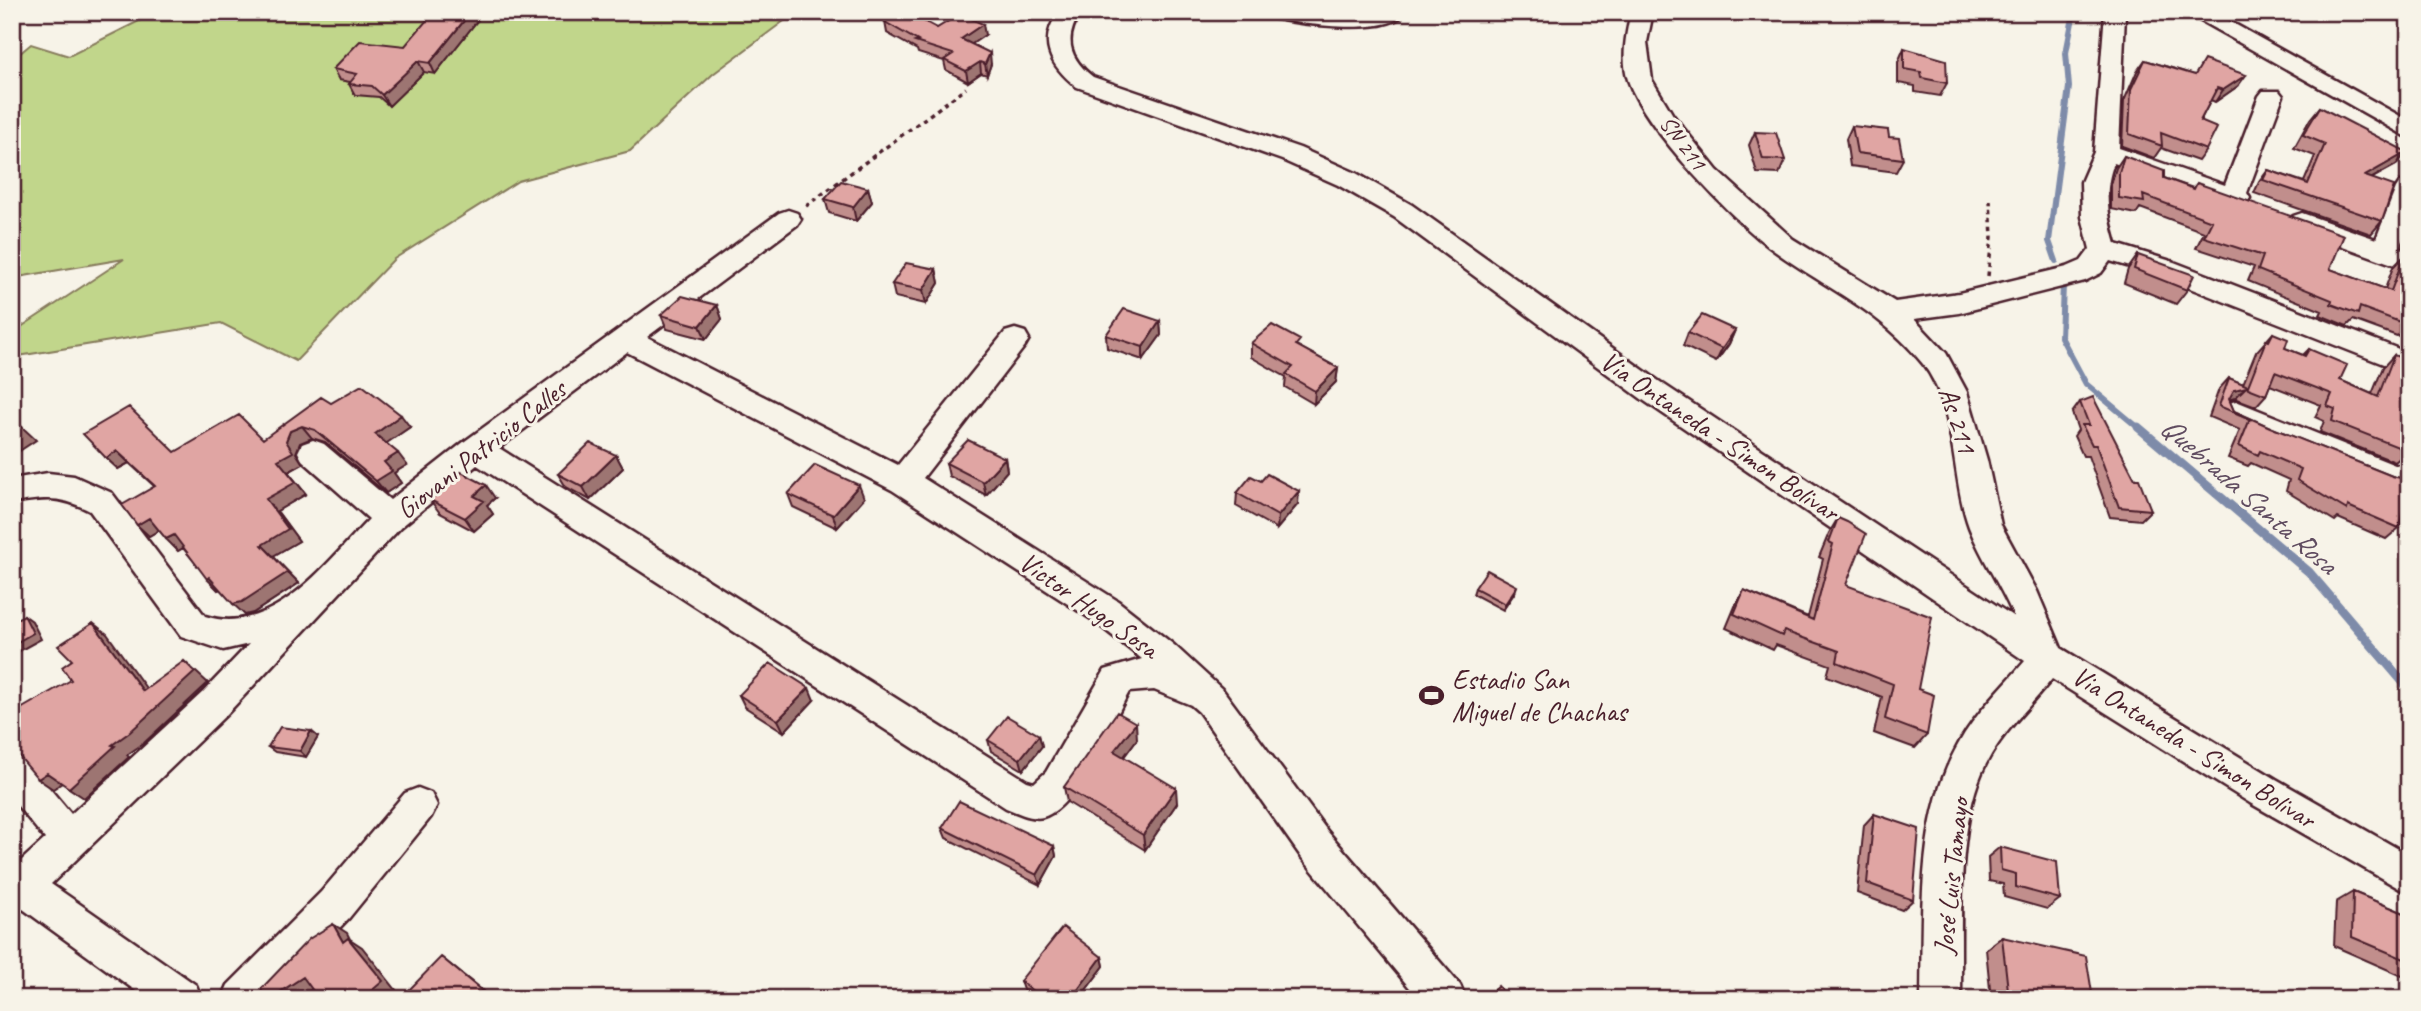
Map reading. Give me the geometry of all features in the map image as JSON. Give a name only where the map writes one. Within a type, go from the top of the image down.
[{"type":"street","name":"Via Ontaneda - Simon Bolivar","points":[[1070,12],[1059,26],[1057,47],[1069,70],[1085,82],[1291,154],[1347,179],[1403,211],[1653,392],[2048,657],[2263,791],[2409,876]]},
{"type":"street","points":[[1275,12],[1320,20],[1369,18],[1395,12]]},
{"type":"street","name":"SN 211","points":[[1643,12],[1636,42],[1640,80],[1663,118],[1708,176],[1784,245]]},
{"type":"street","points":[[2196,12],[2409,131]]},
{"type":"street","points":[[2104,250],[2095,217],[2094,182],[2106,152],[2114,15]]},
{"type":"street","points":[[2233,196],[2271,96]]},
{"type":"street","points":[[2106,152],[2258,206]]},
{"type":"street","points":[[2284,215],[2396,256],[2409,188]]},
{"type":"street","name":"Giovani Patricio Calles","points":[[12,491],[48,485],[74,488],[101,502],[193,626],[223,636],[261,628],[306,606],[390,518],[476,449],[788,219]]},
{"type":"street","name":"As 211","points":[[1784,245],[1891,312],[1936,360],[1952,392],[1972,460],[1985,526],[2020,591],[2048,657]]},
{"type":"street","points":[[1891,312],[1959,303],[2075,274],[2091,267],[2104,250]]},
{"type":"street","points":[[2104,250],[2164,268],[2409,364]]},
{"type":"street","name":"Victor Hugo Sosa","points":[[626,339],[903,481],[1106,611],[1162,655],[1211,701],[1315,845],[1446,999]]},
{"type":"street","points":[[903,481],[1015,339]]},
{"type":"street","points":[[2236,412],[2392,477],[2409,479]]},
{"type":"street","points":[[476,449],[1019,796],[1040,801],[1059,785],[1116,681],[1132,673],[1154,673],[1211,701]]},
{"type":"street","points":[[313,452],[390,518]]},
{"type":"street","points":[[182,999],[17,890],[215,703],[287,630],[306,606]]},
{"type":"street","name":"José Luis Tamayo","points":[[1941,999],[1944,885],[1953,811],[1967,762],[1987,727],[2032,681],[2048,657]]},
{"type":"street","points":[[12,771],[70,841]]},
{"type":"street","points":[[242,999],[335,905],[418,805]]},
{"type":"path","points":[[788,219],[966,88]]},
{"type":"path","points":[[1988,280],[1992,237],[1990,200]]},
{"type":"green space","points":[[157,12],[796,12],[713,74],[630,151],[518,181],[394,259],[296,361],[221,323],[12,357],[12,333],[124,259],[12,278],[12,60],[31,44],[69,56]]},
{"type":"building","points":[[471,12],[430,63],[418,61],[382,95],[372,86],[349,84],[357,74],[333,69],[360,41],[405,46],[432,14]]},
{"type":"building","points":[[902,12],[937,28],[960,14],[983,24],[961,39],[990,53],[985,64],[980,62],[966,71],[944,60],[953,54],[915,42],[918,41],[885,22]]},
{"type":"building","points":[[1904,48],[1946,60],[1947,83],[1922,78],[1921,72],[1904,69]]},
{"type":"building","points":[[2145,60],[2195,75],[2204,60],[2246,75],[2223,90],[2217,88],[2200,121],[2217,128],[2206,150],[2161,133],[2162,146],[2129,134],[2131,89]]},
{"type":"building","points":[[2320,107],[2407,152],[2365,176],[2394,186],[2382,221],[2263,180],[2268,170],[2308,184],[2325,144],[2303,135]]},
{"type":"building","points":[[1852,126],[1888,130],[1889,137],[1899,138],[1903,159],[1857,153]]},
{"type":"building","points":[[1755,132],[1776,133],[1785,160],[1763,159]]},
{"type":"building","points":[[2124,156],[2164,171],[2164,178],[2194,189],[2197,183],[2344,235],[2330,269],[2391,291],[2404,256],[2409,258],[2408,325],[2360,307],[2358,314],[2331,304],[2332,300],[2258,270],[2263,256],[2204,237],[2212,221],[2143,195],[2144,202],[2119,198],[2119,173]]},
{"type":"building","points":[[841,181],[868,188],[853,207],[825,199]]},
{"type":"building","points":[[2138,255],[2194,275],[2187,290],[2134,269]]},
{"type":"building","points":[[906,263],[936,269],[923,290],[892,284]]},
{"type":"building","points":[[682,296],[717,305],[700,326],[661,315]]},
{"type":"building","points":[[1124,309],[1160,321],[1143,347],[1106,335]]},
{"type":"building","points":[[1702,315],[1735,330],[1722,349],[1688,333]]},
{"type":"building","points":[[1272,325],[1300,340],[1296,345],[1338,368],[1315,391],[1286,374],[1293,367],[1251,343]]},
{"type":"building","points":[[2273,333],[2288,339],[2285,348],[2305,356],[2309,349],[2347,365],[2340,380],[2378,397],[2394,355],[2409,361],[2409,413],[2405,424],[2409,426],[2408,451],[2332,421],[2335,409],[2327,406],[2332,394],[2275,372],[2266,395],[2246,387],[2234,390],[2229,399],[2234,411],[2392,476],[2409,480],[2409,492],[2407,491],[2399,528],[2348,506],[2347,510],[2297,480],[2301,469],[2260,451],[2258,455],[2239,446],[2250,419],[2219,406],[2229,378],[2248,386],[2266,340],[2269,341]]},
{"type":"building","points":[[362,385],[401,415],[375,434],[398,453],[384,462],[392,471],[376,481],[315,430],[302,426],[290,431],[286,441],[293,452],[278,460],[296,482],[266,499],[288,529],[262,545],[288,572],[242,602],[233,604],[209,577],[207,579],[174,535],[166,539],[149,518],[137,525],[122,505],[155,486],[117,451],[106,458],[83,434],[129,407],[175,452],[239,415],[263,439],[321,397],[331,403]]},
{"type":"building","points":[[2093,397],[2135,479],[2139,479],[2151,510],[2119,507],[2096,445],[2092,445],[2082,425],[2089,425],[2080,402]]},
{"type":"building","points":[[12,419],[22,427],[12,433]]},
{"type":"building","points":[[968,440],[1005,458],[983,482],[946,463]]},
{"type":"building","points":[[590,443],[616,455],[583,487],[558,474]]},
{"type":"building","points":[[815,465],[859,485],[833,515],[788,494]]},
{"type":"building","points":[[461,472],[486,485],[474,496],[484,501],[465,518],[430,500]]},
{"type":"building","points":[[1267,474],[1299,491],[1278,516],[1237,493],[1251,476],[1261,481]]},
{"type":"building","points":[[1838,518],[1866,534],[1846,585],[1932,617],[1918,689],[1934,695],[1927,735],[1885,719],[1893,684],[1837,662],[1839,651],[1784,631],[1782,636],[1734,614],[1744,590],[1813,620],[1833,544],[1829,542]]},
{"type":"building","points":[[1487,570],[1517,586],[1505,604],[1475,588]]},
{"type":"building","points":[[24,615],[33,633],[12,645],[12,621]]},
{"type":"building","points":[[93,623],[143,691],[184,661],[195,672],[130,732],[112,745],[115,746],[69,788],[47,773],[38,779],[14,750],[12,714],[71,680],[62,667],[72,660],[58,646]]},
{"type":"building","points":[[770,663],[809,688],[778,720],[739,695]]},
{"type":"building","points":[[1117,712],[1136,723],[1114,751],[1176,788],[1143,835],[1064,787]]},
{"type":"building","points":[[1007,716],[1039,735],[1020,759],[988,740]]},
{"type":"building","points":[[280,727],[311,731],[300,751],[268,747]]},
{"type":"building","points":[[959,801],[1054,846],[1037,875],[942,828]]},
{"type":"building","points":[[1874,814],[1919,829],[1913,900],[1867,883]]},
{"type":"building","points":[[2000,847],[2057,862],[2060,899],[2016,887],[2016,874],[2001,870]]},
{"type":"building","points":[[2353,892],[2409,915],[2409,961],[2352,937]]},
{"type":"building","points":[[333,924],[343,942],[348,938],[383,981],[362,999],[319,999],[303,977],[265,999],[261,989],[309,939]]},
{"type":"building","points":[[1063,927],[1102,957],[1071,999],[1043,999],[1020,981]]},
{"type":"building","points":[[2002,937],[2086,956],[2092,993],[2120,999],[2009,999]]},
{"type":"building","points":[[441,957],[482,991],[475,999],[420,999],[409,990]]},
{"type":"building","points":[[1498,986],[1509,999],[1484,999]]},
{"type":"building","points":[[1528,991],[1539,999],[1523,999]]},
{"type":"waterway","name":"Quebrada Santa Rosa","points":[[2056,261],[2049,241],[2069,87],[2066,53],[2074,12]]},
{"type":"waterway","name":"Quebrada Santa Rosa","points":[[2063,285],[2061,337],[2086,384],[2140,429]]},
{"type":"waterway","name":"Quebrada Santa Rosa","points":[[2138,427],[2309,572],[2409,689]]},
{"type":"place","name":"Estadio San Miguel de Chachas","points":[[1432,695]]}]
